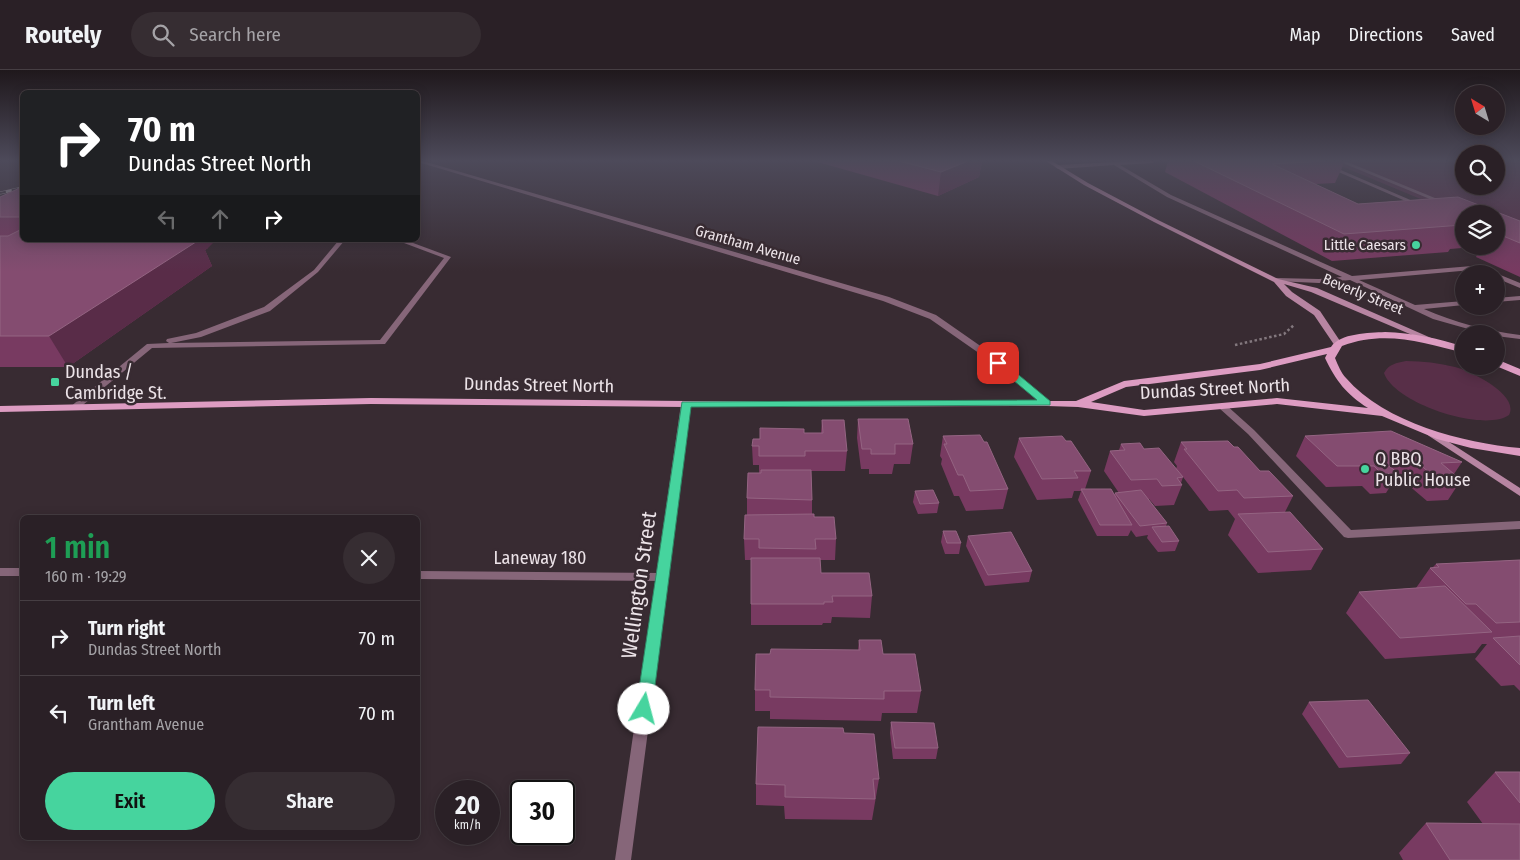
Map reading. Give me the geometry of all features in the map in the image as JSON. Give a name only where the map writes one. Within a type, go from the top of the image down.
[{"type":"main road","name":"Beverly Street","points":[[1112,198],[1156,222],[1276,280],[1314,290],[1437,342]]},
{"type":"main road","name":"Beverly Street","points":[[1276,280],[1289,294],[1317,313],[1336,347]]},
{"type":"main road","name":"Dundas Street North","points":[[1078,404],[1124,384],[1260,366],[1336,347],[1361,336],[1377,335],[1437,342],[1455,347]]},
{"type":"main road","points":[[1336,347],[1330,358],[1339,378],[1365,401],[1384,413],[1432,434],[1485,448],[1520,452]]},
{"type":"main road","points":[[1505,364],[1520,368]]},
{"type":"main road","points":[[1505,366],[1520,373]]},
{"type":"main road","name":"Dundas Street North","points":[[0,409],[371,401],[686,404],[1047,403],[1078,404],[1144,413],[1277,401],[1384,413]]},
{"type":"main road","points":[[1432,434],[1520,493]]},
{"type":"street","name":"Grantham Avenue","points":[[543,198],[886,299],[933,317],[998,363],[1047,403]]},
{"type":"street","points":[[1173,198],[1415,308],[1460,325]]},
{"type":"street","points":[[1402,198],[1426,208],[1407,209]]},
{"type":"street","points":[[1431,198],[1453,207]]},
{"type":"street","points":[[75,407],[150,346],[198,335],[267,309],[316,271],[340,242]]},
{"type":"street","points":[[150,346],[382,342],[448,257],[405,242]]},
{"type":"street","points":[[1276,280],[1319,281],[1455,270]]},
{"type":"street","points":[[1505,280],[1520,286]]},
{"type":"street","points":[[1505,299],[1520,298]]},
{"type":"street","points":[[1415,308],[1455,304]]},
{"type":"street","points":[[1505,335],[1520,337]]},
{"type":"street","name":"Wellington Street","points":[[623,860],[686,404]]},
{"type":"street","points":[[1222,406],[1251,432],[1348,534],[1520,526]]},
{"type":"street","points":[[0,572],[20,572]]},
{"type":"street","name":"Laneway 180","points":[[420,575],[662,577]]},
{"type":"path","points":[[1229,347],[1284,334],[1294,326],[1292,318]]},
{"type":"shaded area","points":[[1418,198],[1520,198],[1520,241],[1505,224],[1505,205],[1455,205],[1455,213]]},
{"type":"shaded area","points":[[1406,361],[1437,363],[1455,367],[1455,375],[1475,375],[1491,384],[1507,399],[1510,407],[1509,415],[1497,420],[1461,418],[1421,404],[1404,395],[1391,384],[1384,373],[1396,363]]},
{"type":"building","points":[[0,198],[20,198],[20,217],[0,217]]},
{"type":"building","points":[[1270,198],[1345,198],[1358,204],[1460,198],[1479,205],[1455,205],[1455,226],[1344,234]]},
{"type":"building","points":[[1505,215],[1520,221],[1520,243],[1505,237]]},
{"type":"building","points":[[20,230],[20,242],[196,242],[49,336],[0,336],[0,236],[8,236]]},
{"type":"building","points":[[858,419],[908,419],[913,444],[895,444],[895,454],[871,454],[871,449],[862,449]]},
{"type":"building","points":[[822,420],[844,420],[847,451],[805,451],[805,456],[759,456],[759,446],[752,446],[753,439],[760,439],[760,428],[804,429],[804,433],[823,433]]},
{"type":"building","points":[[1391,431],[1462,462],[1441,463],[1461,480],[1440,481],[1419,464],[1389,466],[1398,473],[1382,474],[1374,466],[1337,466],[1305,436]]},
{"type":"building","points":[[980,435],[984,442],[987,442],[1008,489],[970,491],[963,475],[958,475],[944,444],[947,444],[943,436]]},
{"type":"building","points":[[1062,436],[1066,441],[1071,441],[1091,471],[1074,471],[1078,478],[1042,479],[1019,438]]},
{"type":"building","points":[[1228,441],[1234,447],[1238,447],[1260,471],[1269,471],[1293,496],[1244,498],[1237,490],[1218,491],[1184,449],[1187,449],[1181,442]]},
{"type":"building","points":[[1140,443],[1144,449],[1159,448],[1183,477],[1177,478],[1182,485],[1162,486],[1157,479],[1131,480],[1110,451],[1125,450],[1121,444]]},
{"type":"building","points":[[761,470],[811,470],[812,500],[747,498],[748,473],[761,473]]},
{"type":"building","points":[[1081,489],[1111,489],[1132,525],[1100,525]]},
{"type":"building","points":[[933,490],[939,503],[920,504],[915,491]]},
{"type":"building","points":[[1141,490],[1167,523],[1140,526],[1115,493]]},
{"type":"building","points":[[1290,512],[1323,549],[1268,552],[1238,514]]},
{"type":"building","points":[[814,514],[814,517],[834,517],[836,539],[815,539],[816,549],[759,548],[759,539],[744,539],[745,515]]},
{"type":"building","points":[[1169,526],[1179,541],[1162,542],[1152,527]]},
{"type":"building","points":[[943,531],[956,531],[961,543],[947,543]]},
{"type":"building","points":[[1011,532],[1032,571],[988,575],[968,536]]},
{"type":"building","points":[[751,558],[820,558],[821,573],[869,573],[872,596],[832,596],[833,602],[824,602],[824,604],[751,604]]},
{"type":"building","points":[[1520,560],[1520,622],[1496,623],[1476,604],[1466,604],[1430,568],[1439,567],[1436,564]]},
{"type":"building","points":[[1445,586],[1492,632],[1400,638],[1359,592]]},
{"type":"building","points":[[1520,636],[1520,665],[1493,638]]},
{"type":"building","points":[[859,640],[881,640],[883,654],[915,654],[921,691],[884,691],[884,699],[770,697],[770,690],[755,690],[756,654],[770,654],[771,649],[860,650]]},
{"type":"building","points":[[1368,700],[1410,753],[1347,757],[1309,702]]},
{"type":"building","points":[[891,722],[934,723],[938,748],[895,748]]},
{"type":"building","points":[[758,727],[843,728],[844,733],[874,734],[879,779],[873,779],[875,799],[785,797],[785,785],[756,784]]},
{"type":"building","points":[[1495,772],[1520,772],[1520,803]]},
{"type":"building","points":[[1426,823],[1520,824],[1520,860],[1450,860]]},
{"type":"place","name":"Little Caesars","points":[[1416,245]]},
{"type":"place","name":"Dundas / Cambridge St.","points":[[55,382]]},
{"type":"place","name":"Q BBQ Public House","points":[[1365,469]]},
{"type":"route","points":[[644,709],[686,404],[1047,403],[998,363]]}]
